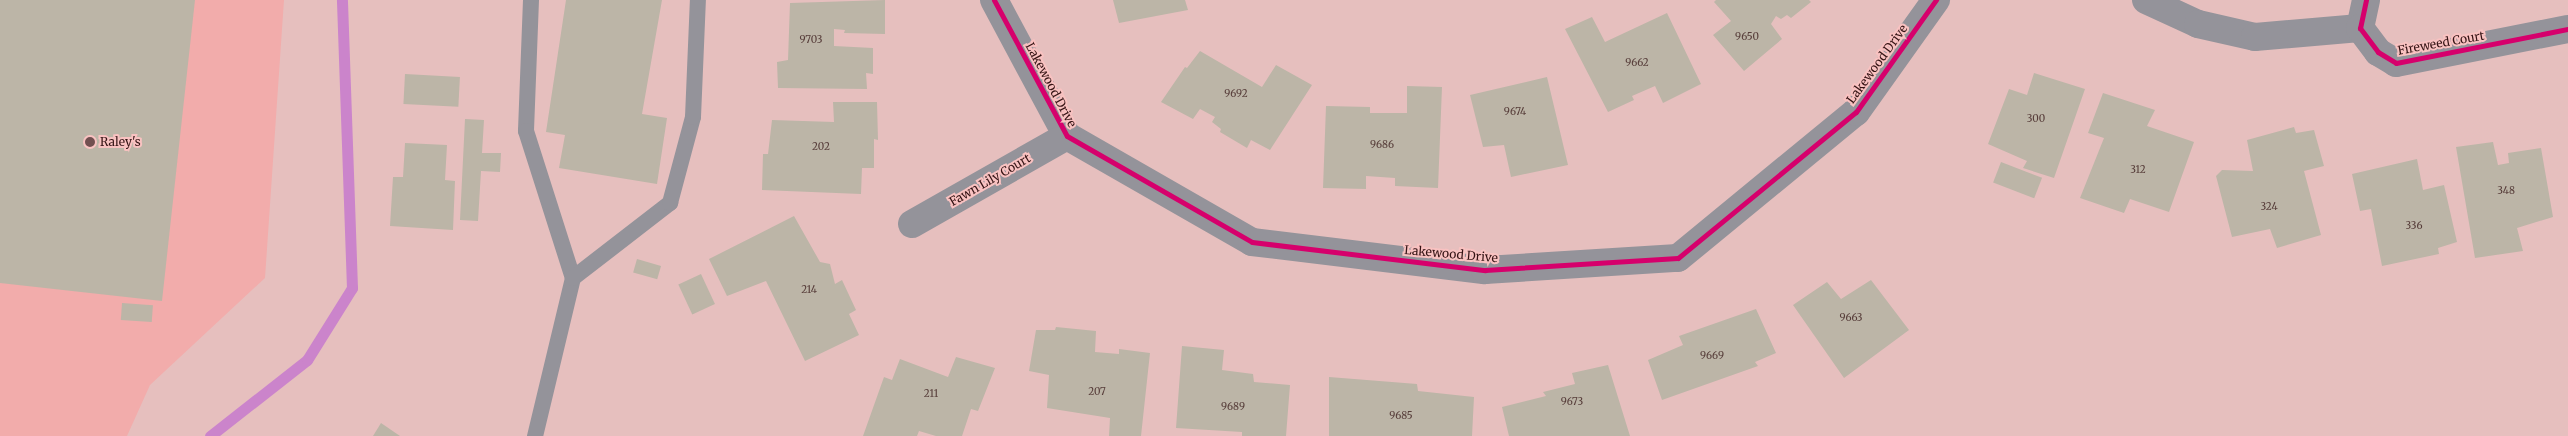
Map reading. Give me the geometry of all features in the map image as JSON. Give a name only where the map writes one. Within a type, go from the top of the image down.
[{"type":"street","name":"Lakewood Drive","points":[[994,0],[1067,136],[1252,242],[1485,270],[1678,258],[1856,112],[1936,0]]},
{"type":"street","points":[[2146,0],[2198,24],[2255,37],[2360,28],[2366,0]]},
{"type":"street","name":"Fireweed Court","points":[[2360,28],[2378,52],[2396,62],[2568,29]]},
{"type":"street","name":"Fawn Lily Court","points":[[912,224],[1067,136]]},
{"type":"lane","points":[[531,0],[526,131],[573,278],[535,436]]},
{"type":"lane","points":[[573,278],[670,202],[693,117],[698,0]]},
{"type":"shaded area","points":[[0,0],[284,0],[265,278],[150,385],[127,436],[0,436]]},
{"type":"building","name":"Raley's","points":[[0,0],[195,0],[162,301],[0,283]]},
{"type":"building","points":[[566,0],[662,0],[642,114],[667,118],[657,184],[559,168],[565,135],[546,132]]},
{"type":"building","points":[[885,0],[885,34],[844,33],[845,30],[834,29],[834,46],[873,48],[873,74],[866,73],[867,89],[778,88],[777,62],[788,60],[790,3]]},
{"type":"building","points":[[1113,0],[1185,0],[1188,10],[1119,23]]},
{"type":"building","points":[[1716,0],[1809,0],[1811,2],[1791,18],[1787,15],[1781,19],[1776,16],[1771,24],[1782,39],[1744,71],[1713,35],[1731,21],[1714,2]]},
{"type":"building","points":[[1667,13],[1701,84],[1663,103],[1655,86],[1632,96],[1634,100],[1608,112],[1565,29],[1592,17],[1605,42]]},
{"type":"building","points":[[1200,51],[1262,87],[1276,65],[1312,85],[1270,150],[1251,140],[1247,148],[1220,132],[1221,129],[1212,122],[1215,117],[1200,109],[1193,119],[1161,102],[1185,67],[1187,68]]},
{"type":"building","points":[[2034,73],[2085,89],[2054,178],[2023,168],[2027,161],[1988,144],[2009,89],[2027,95]]},
{"type":"building","points":[[405,74],[460,77],[458,107],[403,104]]},
{"type":"building","points":[[1547,77],[1568,165],[1511,177],[1504,145],[1483,147],[1470,95]]},
{"type":"building","points":[[1407,86],[1442,87],[1438,188],[1395,186],[1395,178],[1366,176],[1366,189],[1323,188],[1326,106],[1370,107],[1370,113],[1407,113]]},
{"type":"building","points":[[2103,93],[2155,110],[2147,126],[2194,142],[2169,212],[2130,199],[2124,213],[2080,198],[2104,138],[2088,133]]},
{"type":"building","points":[[833,102],[877,102],[878,140],[874,139],[874,168],[862,168],[861,194],[762,190],[763,154],[768,154],[772,120],[834,122]]},
{"type":"building","points":[[465,119],[484,120],[482,153],[501,153],[500,172],[481,171],[478,221],[460,220]]},
{"type":"building","points":[[2294,127],[2296,133],[2314,130],[2324,166],[2304,171],[2321,235],[2277,248],[2270,229],[2232,237],[2216,176],[2222,170],[2253,171],[2247,140]]},
{"type":"building","points":[[2493,142],[2498,165],[2509,163],[2508,153],[2541,148],[2553,217],[2517,228],[2523,251],[2475,258],[2456,147]]},
{"type":"building","points":[[405,143],[447,145],[445,180],[455,181],[453,230],[390,226],[393,177],[403,177]]},
{"type":"building","points":[[2417,159],[2423,190],[2444,185],[2457,242],[2438,248],[2439,254],[2382,266],[2371,209],[2360,211],[2352,174]]},
{"type":"building","points":[[2001,162],[2042,178],[2034,198],[1993,183]]},
{"type":"building","points":[[794,216],[820,262],[830,264],[835,284],[842,280],[856,310],[849,314],[859,335],[805,361],[766,281],[727,296],[709,259]]},
{"type":"building","points":[[637,259],[661,266],[657,279],[633,272]]},
{"type":"building","points":[[701,274],[715,304],[692,314],[678,285]]},
{"type":"building","points":[[1871,280],[1909,330],[1844,378],[1793,305],[1827,282],[1841,299]]},
{"type":"building","points":[[122,303],[153,305],[152,322],[121,320]]},
{"type":"building","points":[[1756,309],[1776,353],[1755,362],[1758,366],[1662,400],[1648,360],[1683,345],[1679,336]]},
{"type":"building","points":[[1056,327],[1096,331],[1095,352],[1119,354],[1119,349],[1150,353],[1141,436],[1109,436],[1110,418],[1047,408],[1049,375],[1029,371],[1036,330],[1055,330]]},
{"type":"building","points":[[1182,346],[1224,350],[1222,370],[1253,374],[1254,382],[1290,385],[1286,436],[1242,436],[1242,432],[1176,428]]},
{"type":"building","points":[[956,357],[995,368],[978,411],[971,409],[962,436],[936,436],[919,431],[917,436],[863,436],[884,377],[892,380],[900,359],[948,377]]},
{"type":"building","points":[[1608,365],[1630,436],[1509,436],[1502,407],[1546,396],[1543,392],[1575,384],[1572,373]]},
{"type":"building","points":[[1329,377],[1417,384],[1418,391],[1474,397],[1472,436],[1329,436]]},
{"type":"building","points":[[381,423],[400,436],[373,436]]},
{"type":"waterway","points":[[210,436],[307,360],[352,288],[342,0]]},
{"type":"cycle path","points":[[994,0],[1067,136],[1252,242],[1485,270],[1678,258],[1856,112],[1936,0]]},
{"type":"cycle path","points":[[2366,0],[2360,28],[2378,52],[2396,63],[2568,29]]},
{"type":"place","name":"Raley's","points":[[90,142]]}]
